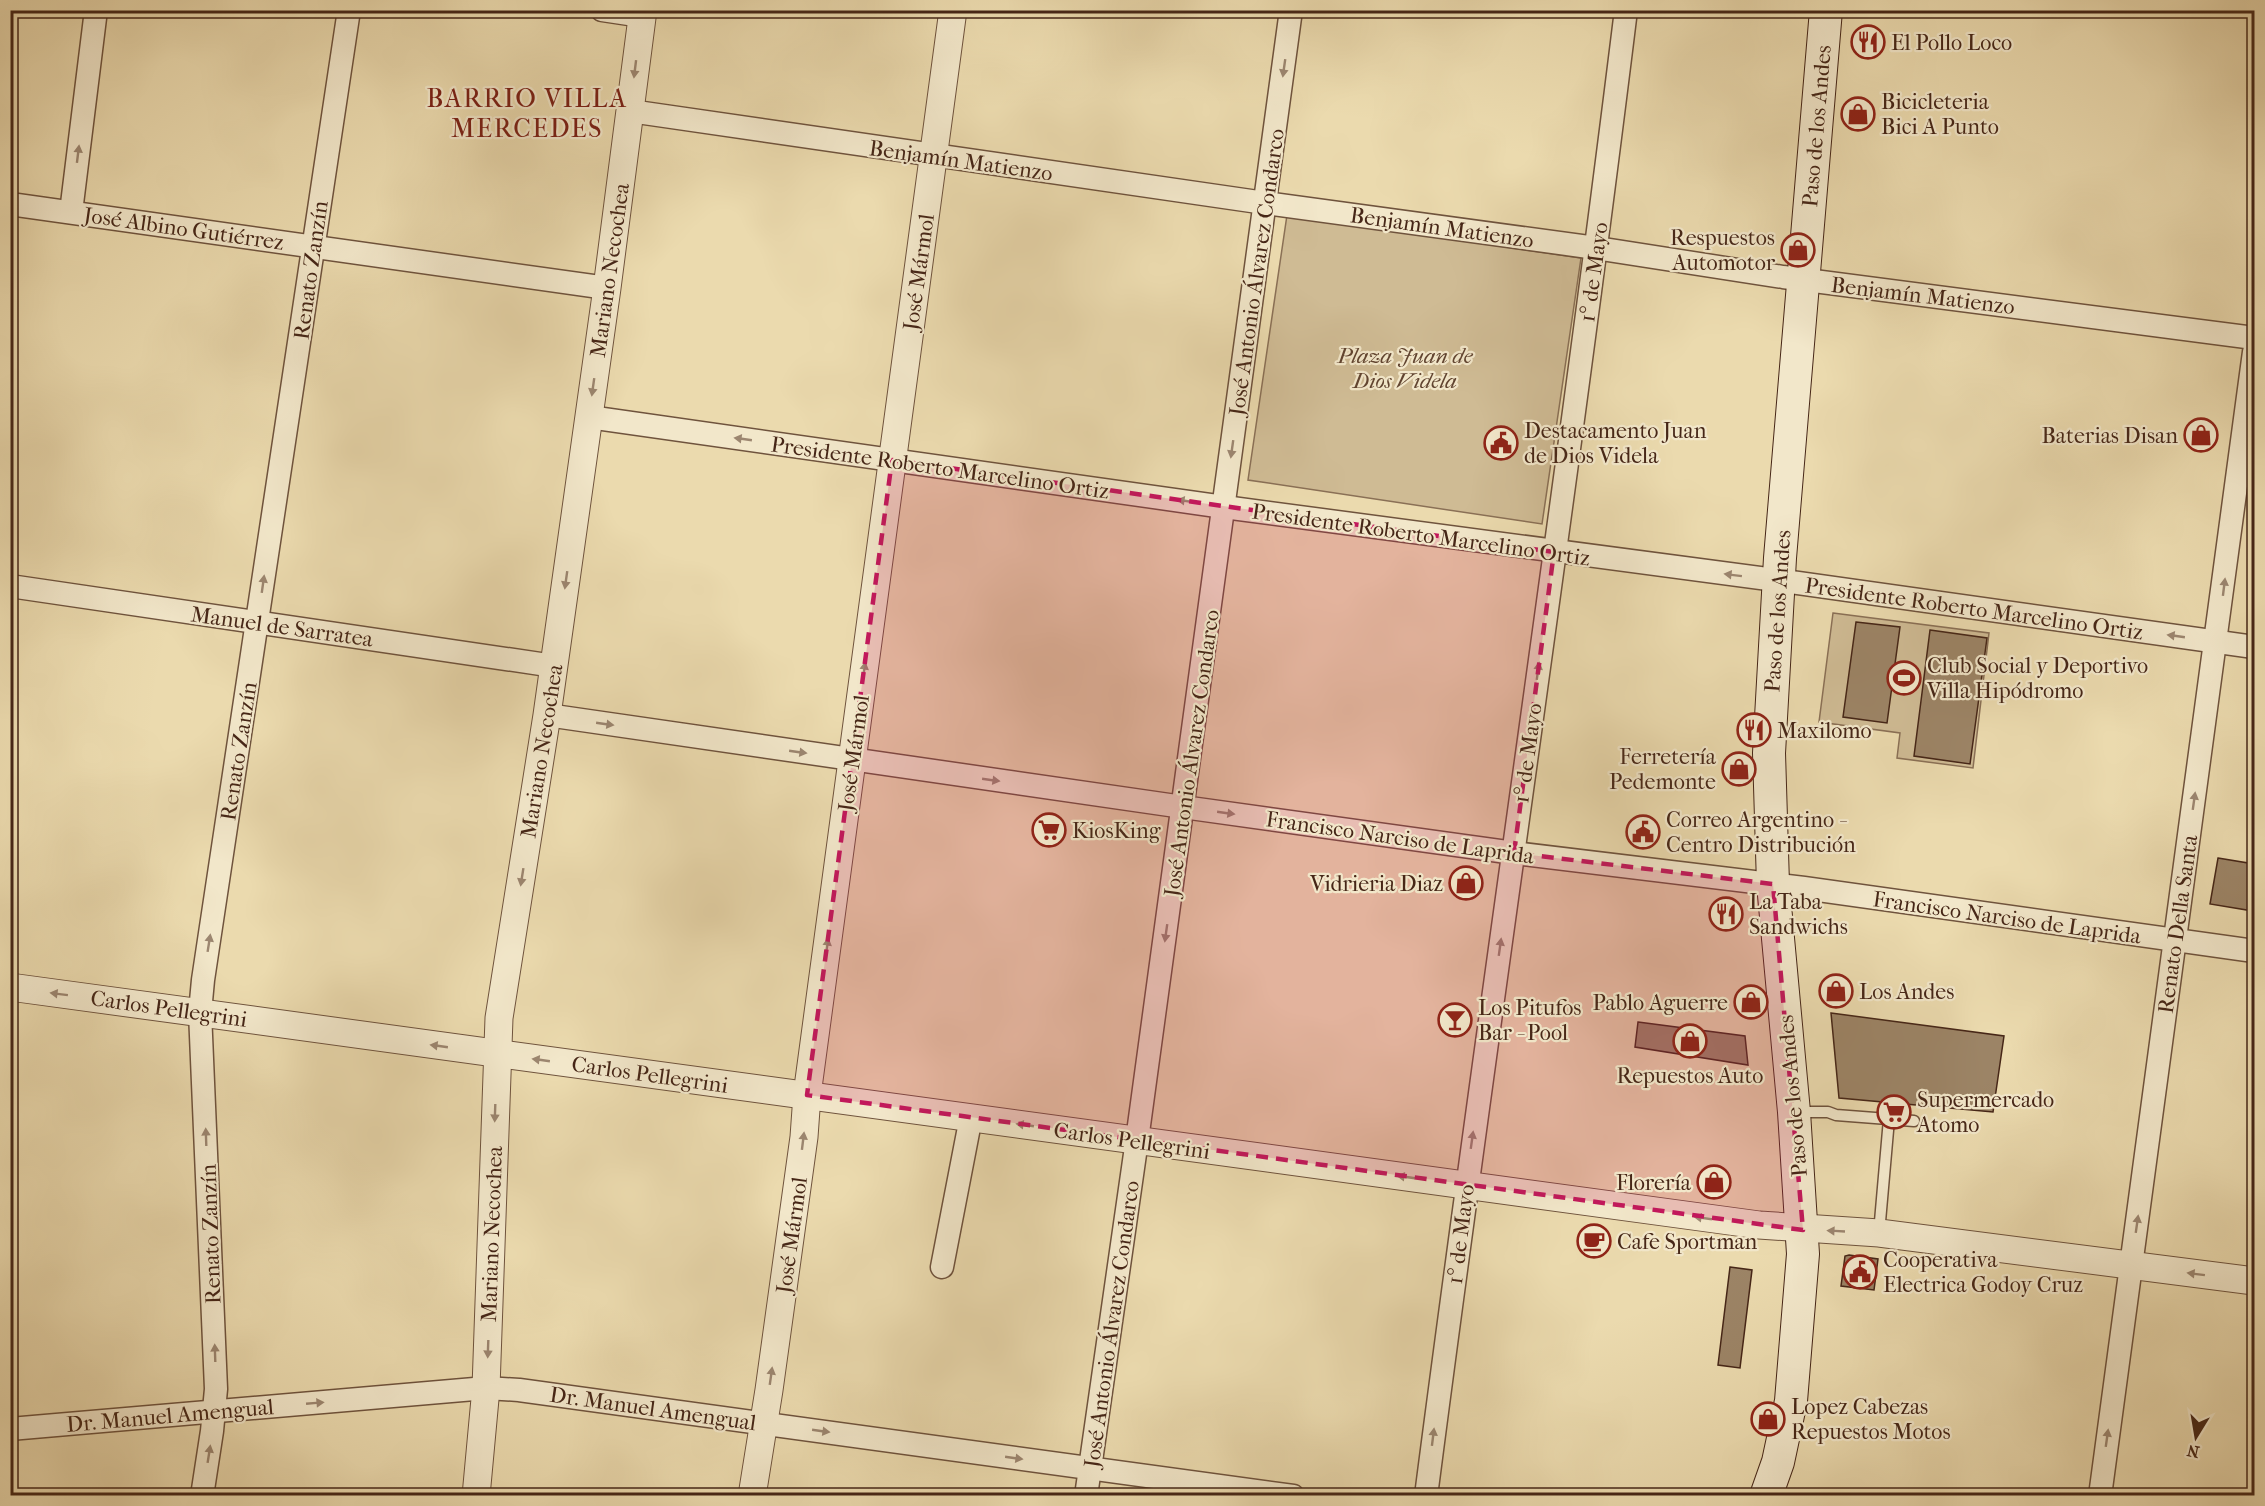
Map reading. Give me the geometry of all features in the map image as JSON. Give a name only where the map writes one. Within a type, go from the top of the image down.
[{"type":"main road","name":"Paso de los Andes","points":[[1766,1496],[1778,1462],[1791,1401],[1800,1308],[1803,1230],[1773,884],[1769,753],[1779,580],[1826,10]]},
{"type":"street","points":[[70,212],[96,10]]},
{"type":"street","name":"Renato Zanzín","points":[[202,1496],[214,1412],[215,1367],[200,1012],[349,10]]},
{"type":"street","points":[[602,10],[642,13]]},
{"type":"street","name":"José Mármol","points":[[752,1496],[803,1148],[807,1095],[953,10]]},
{"type":"street","name":"José Antonio Álvarez Condarco","points":[[1086,1496],[1292,10]]},
{"type":"street","name":"1° de Mayo","points":[[1426,1496],[1466,1185],[1514,853],[1596,248],[1626,10]]},
{"type":"street","name":"Mariano Necochea","points":[[476,1496],[486,1388],[499,1018],[554,666],[607,288],[642,13]]},
{"type":"street","name":"Benjamín Matienzo","points":[[630,111],[1803,279],[2254,338]]},
{"type":"street","name":"José Albino Gutiérrez","points":[[10,204],[607,288]]},
{"type":"street","name":"Renato Della Santa","points":[[2100,1496],[2217,642],[2254,352]]},
{"type":"street","name":"Presidente Roberto Marcelino Ortiz","points":[[589,417],[1224,507],[1779,580],[2254,647]]},
{"type":"street","name":"Manuel de Sarratea","points":[[10,586],[554,666]]},
{"type":"street","name":"Francisco Narciso de Laprida","points":[[547,715],[1514,853],[1773,884],[2254,951]]},
{"type":"street","name":"Carlos Pellegrini","points":[[10,987],[1803,1230],[1879,1233],[2254,1281]]},
{"type":"street","points":[[942,1267],[970,1118]]},
{"type":"street","name":"Dr. Manuel Amengual","points":[[10,1429],[486,1388],[519,1390],[1293,1496]]},
{"type":"lane","points":[[1794,1112],[1828,1112],[1836,1115],[1914,1121]]},
{"type":"lane","points":[[1879,1233],[1889,1119]]},
{"type":"highlighted area","points":[[892,460],[1554,552],[1514,853],[1773,884],[1803,1230],[807,1095]]},
{"type":"green space","name":"Plaza Juan de Dios Videla","points":[[1287,215],[1581,258],[1542,524],[1248,480]]},
{"type":"green space","name":"Club Social y Deportivo Villa Hipódromo","points":[[1833,613],[1989,633],[1973,768],[1897,758],[1900,733],[1819,722]]},
{"type":"building","name":"Destacamento Juan de Dios Videla","points":[[1490,432],[1513,434],[1511,454],[1488,452]]},
{"type":"building","points":[[1856,622],[1900,627],[1887,723],[1843,717]]},
{"type":"building","points":[[1930,630],[1987,638],[1970,764],[1914,756]]},
{"type":"building","points":[[2218,858],[2254,864],[2253,911],[2210,904]]},
{"type":"building","points":[[1831,1013],[2004,1036],[1993,1112],[1839,1098]]},
{"type":"building","name":"Repuestos Auto","points":[[1638,1022],[1745,1036],[1748,1065],[1635,1047]]},
{"type":"building","name":"Cooperativa Electrica Godoy Cruz","points":[[1845,1256],[1878,1259],[1874,1290],[1841,1286]]},
{"type":"building","points":[[1730,1267],[1752,1270],[1740,1368],[1718,1365]]},
{"type":"place","name":"El Pollo Loco","points":[[1868,42]]},
{"type":"place","name":"Bicicleteria Bici A Punto","points":[[1858,114]]},
{"type":"place","name":"Respuestos Automotor","points":[[1798,250]]},
{"type":"place","name":"Baterias Disan","points":[[2201,435]]},
{"type":"place","name":"Destacamento Juan de Dios Videla","points":[[1501,443]]},
{"type":"place","name":"Club Social y Deportivo Villa Hipódromo","points":[[1904,678]]},
{"type":"place","name":"Maxilomo","points":[[1754,730]]},
{"type":"place","name":"Ferretería Pedemonte","points":[[1739,769]]},
{"type":"place","name":"KiosKing","points":[[1049,830]]},
{"type":"place","name":"Correo Argentino - Centro Distribución","points":[[1643,832]]},
{"type":"place","name":"Vidrieria Diaz","points":[[1466,883]]},
{"type":"place","name":"La Taba Sandwichs","points":[[1726,914]]},
{"type":"place","name":"Los Andes","points":[[1836,991]]},
{"type":"place","name":"Pablo Aguerre","points":[[1751,1002]]},
{"type":"place","name":"Los Pitufos Bar - Pool","points":[[1455,1020]]},
{"type":"place","name":"Repuestos Auto","points":[[1690,1041]]},
{"type":"place","name":"Supermercado Atomo","points":[[1894,1112]]},
{"type":"place","name":"Florería","points":[[1714,1182]]},
{"type":"place","name":"Cafe Sportman","points":[[1594,1241]]},
{"type":"place","name":"Cooperativa Electrica Godoy Cruz","points":[[1860,1272]]},
{"type":"place","name":"Lopez Cabezas Repuestos Motos","points":[[1768,1419]]},
{"type":"district","name":"BARRIO VILLA MERCEDES","points":[[527,113]]}]
